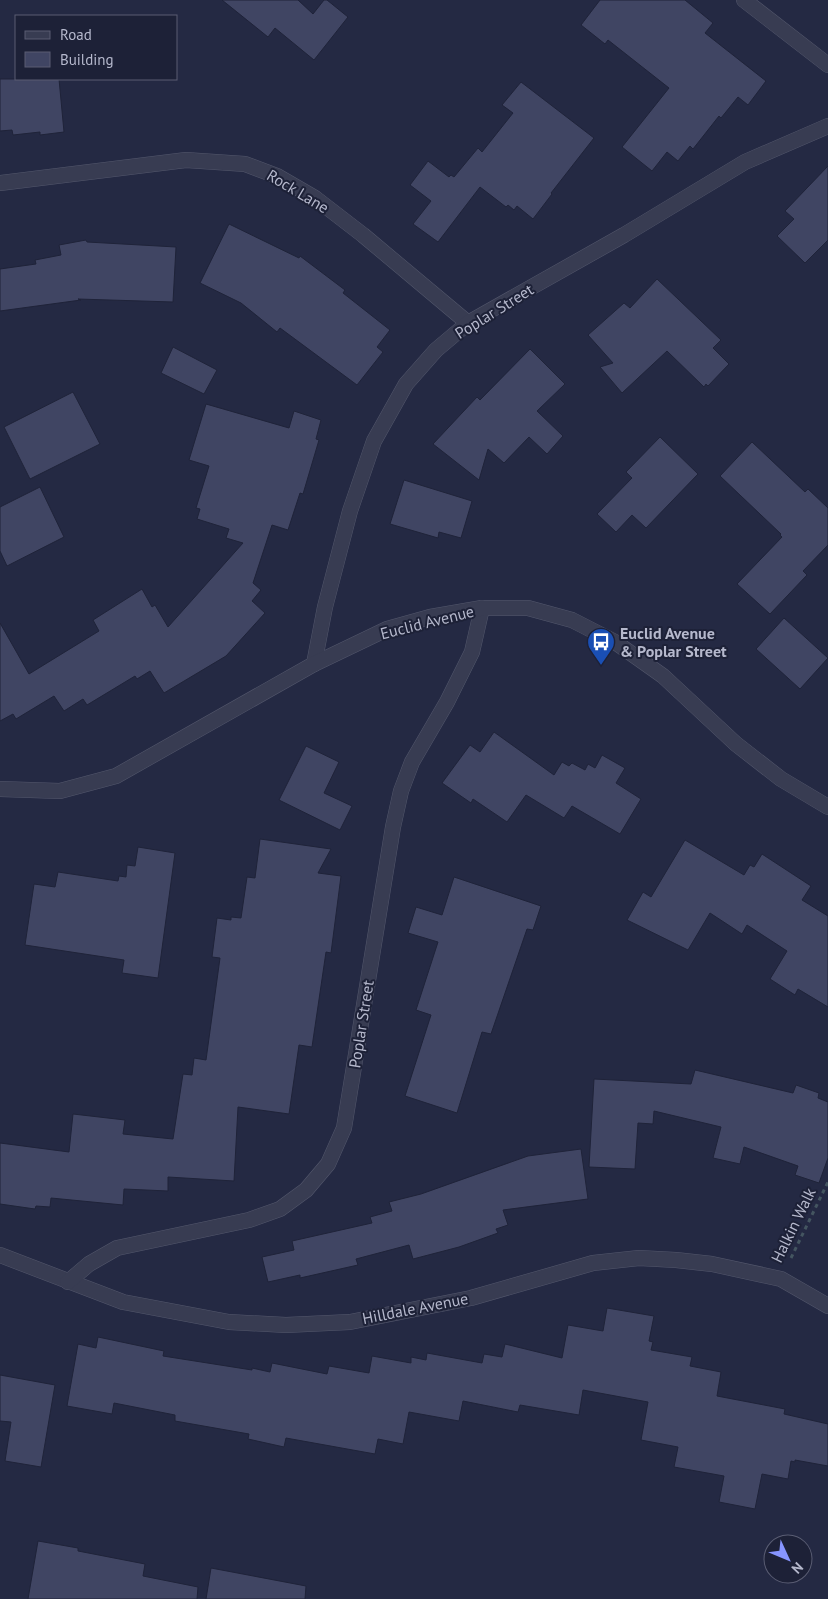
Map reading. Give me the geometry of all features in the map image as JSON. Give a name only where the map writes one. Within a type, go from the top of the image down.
[{"type":"street","points":[[744,0],[828,65]]},
{"type":"street","name":"Poplar Street","points":[[314,664],[350,511],[374,441],[406,384],[436,350],[468,323],[624,235],[745,162],[828,126]]},
{"type":"street","name":"Rock Lane","points":[[0,182],[186,160],[245,164],[277,176],[315,198],[363,235],[468,323]]},
{"type":"street","name":"Poplar Street","points":[[68,1282],[89,1264],[117,1248],[249,1220],[280,1209],[306,1190],[328,1164],[344,1128],[393,827],[401,791],[412,762],[447,702],[472,652],[482,608]]},
{"type":"street","name":"Euclid Avenue","points":[[0,789],[60,792],[116,776],[314,664],[387,628],[482,608],[528,608],[572,620],[615,642],[663,676],[736,744],[781,779],[828,806]]},
{"type":"street","name":"Hilldale Avenue","points":[[0,1255],[123,1302],[229,1322],[286,1325],[350,1322],[471,1298],[593,1263],[639,1258],[712,1264],[781,1279],[828,1306]]},
{"type":"path","name":"Halkin Walk","points":[[781,1279],[828,1182]]},
{"type":"building","points":[[222,0],[298,0],[313,14],[324,0],[327,0],[348,17],[314,60],[275,28],[268,37]]},
{"type":"building","points":[[600,0],[685,0],[713,23],[705,33],[766,81],[748,105],[738,97],[721,118],[719,116],[693,149],[690,146],[678,161],[667,152],[652,171],[622,147],[669,88],[608,40],[605,44],[581,25]]},
{"type":"building","points":[[0,79],[59,80],[64,132],[40,135],[40,132],[13,135],[12,130],[0,131]]},
{"type":"building","points":[[521,82],[594,138],[533,219],[517,206],[514,210],[508,205],[506,207],[480,187],[438,242],[413,224],[431,201],[410,185],[428,161],[449,177],[451,175],[454,177],[478,148],[482,152],[513,113],[502,105]]},
{"type":"building","points":[[828,166],[828,240],[805,263],[777,236],[794,219],[785,211]]},
{"type":"building","points":[[229,224],[299,258],[300,256],[345,290],[343,293],[390,330],[377,347],[383,352],[357,385],[280,328],[277,332],[241,303],[200,283]]},
{"type":"building","points":[[86,240],[87,242],[176,247],[173,302],[78,299],[81,300],[0,311],[0,269],[36,264],[35,260],[61,255],[59,245]]},
{"type":"building","points":[[657,279],[721,340],[713,348],[729,364],[708,386],[706,384],[704,387],[667,351],[622,393],[600,367],[613,363],[588,335],[624,303],[630,308]]},
{"type":"building","points":[[173,347],[217,370],[204,394],[161,373]]},
{"type":"building","points":[[530,349],[565,384],[537,411],[563,436],[547,454],[529,437],[504,463],[488,449],[479,480],[433,444],[477,397],[480,400]]},
{"type":"building","points":[[73,392],[100,444],[30,479],[4,427]]},
{"type":"building","points":[[206,404],[289,428],[294,411],[321,420],[316,439],[319,440],[303,494],[300,493],[288,530],[272,525],[253,583],[261,590],[252,601],[265,613],[226,656],[164,693],[150,671],[137,679],[135,676],[87,705],[83,699],[64,711],[54,696],[16,719],[13,714],[0,721],[0,623],[29,674],[99,631],[93,620],[142,589],[152,607],[155,605],[168,627],[243,543],[226,538],[229,529],[197,519],[200,509],[196,508],[209,466],[189,460]]},
{"type":"building","points":[[660,437],[698,474],[646,528],[632,515],[616,532],[597,514],[632,478],[626,472]]},
{"type":"building","points":[[752,442],[805,492],[808,489],[828,508],[828,545],[803,571],[807,575],[770,614],[737,584],[782,537],[781,534],[720,476]]},
{"type":"building","points":[[404,480],[472,501],[461,538],[439,532],[438,538],[390,524]]},
{"type":"building","points":[[40,487],[64,537],[7,566],[0,551],[0,507]]},
{"type":"building","points":[[784,618],[828,658],[800,689],[756,649]]},
{"type":"building","points":[[494,732],[554,775],[562,762],[569,766],[572,763],[585,770],[588,764],[595,768],[602,755],[625,768],[616,783],[641,799],[620,834],[572,806],[564,818],[526,795],[507,822],[473,799],[471,803],[442,783],[470,745],[480,752]]},
{"type":"building","points":[[306,746],[339,762],[324,793],[352,806],[340,830],[279,800]]},
{"type":"building","points":[[260,839],[331,849],[318,873],[341,876],[331,953],[326,952],[312,1047],[299,1045],[289,1114],[238,1107],[234,1181],[168,1177],[168,1191],[124,1189],[123,1205],[51,1198],[50,1207],[36,1206],[35,1209],[0,1204],[0,1143],[69,1152],[73,1114],[125,1120],[123,1134],[173,1139],[183,1074],[192,1075],[194,1058],[206,1060],[220,958],[212,957],[217,918],[231,920],[231,917],[241,918],[247,877],[255,878]]},
{"type":"building","points":[[685,840],[744,875],[750,865],[754,867],[762,854],[811,886],[802,900],[828,916],[828,1007],[798,989],[795,995],[770,979],[787,951],[747,925],[742,934],[710,913],[688,950],[627,920],[643,892],[651,897]]},
{"type":"building","points":[[138,847],[175,853],[158,978],[122,973],[124,960],[25,945],[34,884],[55,887],[58,872],[118,881],[119,876],[126,877],[127,865],[135,866]]},
{"type":"building","points":[[454,877],[541,906],[533,930],[527,929],[491,1034],[482,1032],[457,1113],[405,1096],[431,1015],[416,1010],[438,942],[408,933],[416,907],[442,915]]},
{"type":"building","points":[[695,1070],[793,1093],[796,1085],[819,1093],[818,1098],[828,1102],[828,1158],[819,1183],[795,1175],[798,1166],[744,1147],[740,1164],[713,1158],[721,1127],[654,1111],[653,1124],[638,1123],[635,1169],[589,1167],[594,1079],[691,1084]]},
{"type":"building","points":[[581,1149],[588,1199],[503,1210],[508,1225],[496,1229],[498,1233],[459,1247],[413,1259],[409,1245],[356,1259],[358,1265],[300,1278],[300,1275],[268,1282],[262,1257],[294,1250],[292,1241],[372,1223],[370,1217],[392,1211],[389,1202],[421,1194],[528,1156]]},
{"type":"building","points":[[607,1308],[654,1316],[649,1341],[653,1342],[651,1350],[692,1357],[690,1366],[721,1372],[717,1396],[785,1409],[784,1414],[828,1424],[828,1466],[795,1460],[795,1462],[791,1461],[788,1479],[762,1474],[755,1509],[719,1502],[724,1476],[674,1467],[678,1447],[641,1440],[648,1402],[583,1390],[579,1415],[520,1405],[518,1412],[463,1401],[459,1421],[409,1412],[403,1444],[378,1439],[375,1454],[286,1438],[284,1447],[248,1439],[249,1434],[175,1421],[175,1415],[114,1403],[112,1414],[67,1406],[78,1344],[96,1348],[98,1337],[164,1351],[163,1356],[252,1370],[252,1368],[270,1372],[272,1363],[327,1374],[329,1366],[369,1373],[372,1356],[411,1363],[411,1357],[426,1360],[427,1353],[482,1363],[484,1354],[502,1357],[505,1344],[562,1358],[568,1325],[603,1331]]},
{"type":"building","points":[[0,1375],[55,1385],[41,1467],[5,1461],[11,1422],[0,1421]]},
{"type":"building","points":[[38,1541],[78,1548],[78,1551],[145,1564],[143,1576],[198,1587],[197,1599],[28,1599]]},
{"type":"building","points":[[211,1568],[306,1586],[305,1599],[206,1599]]},
{"type":"place","name":"Euclid Avenue & Poplar Street","points":[[601,666]]}]
